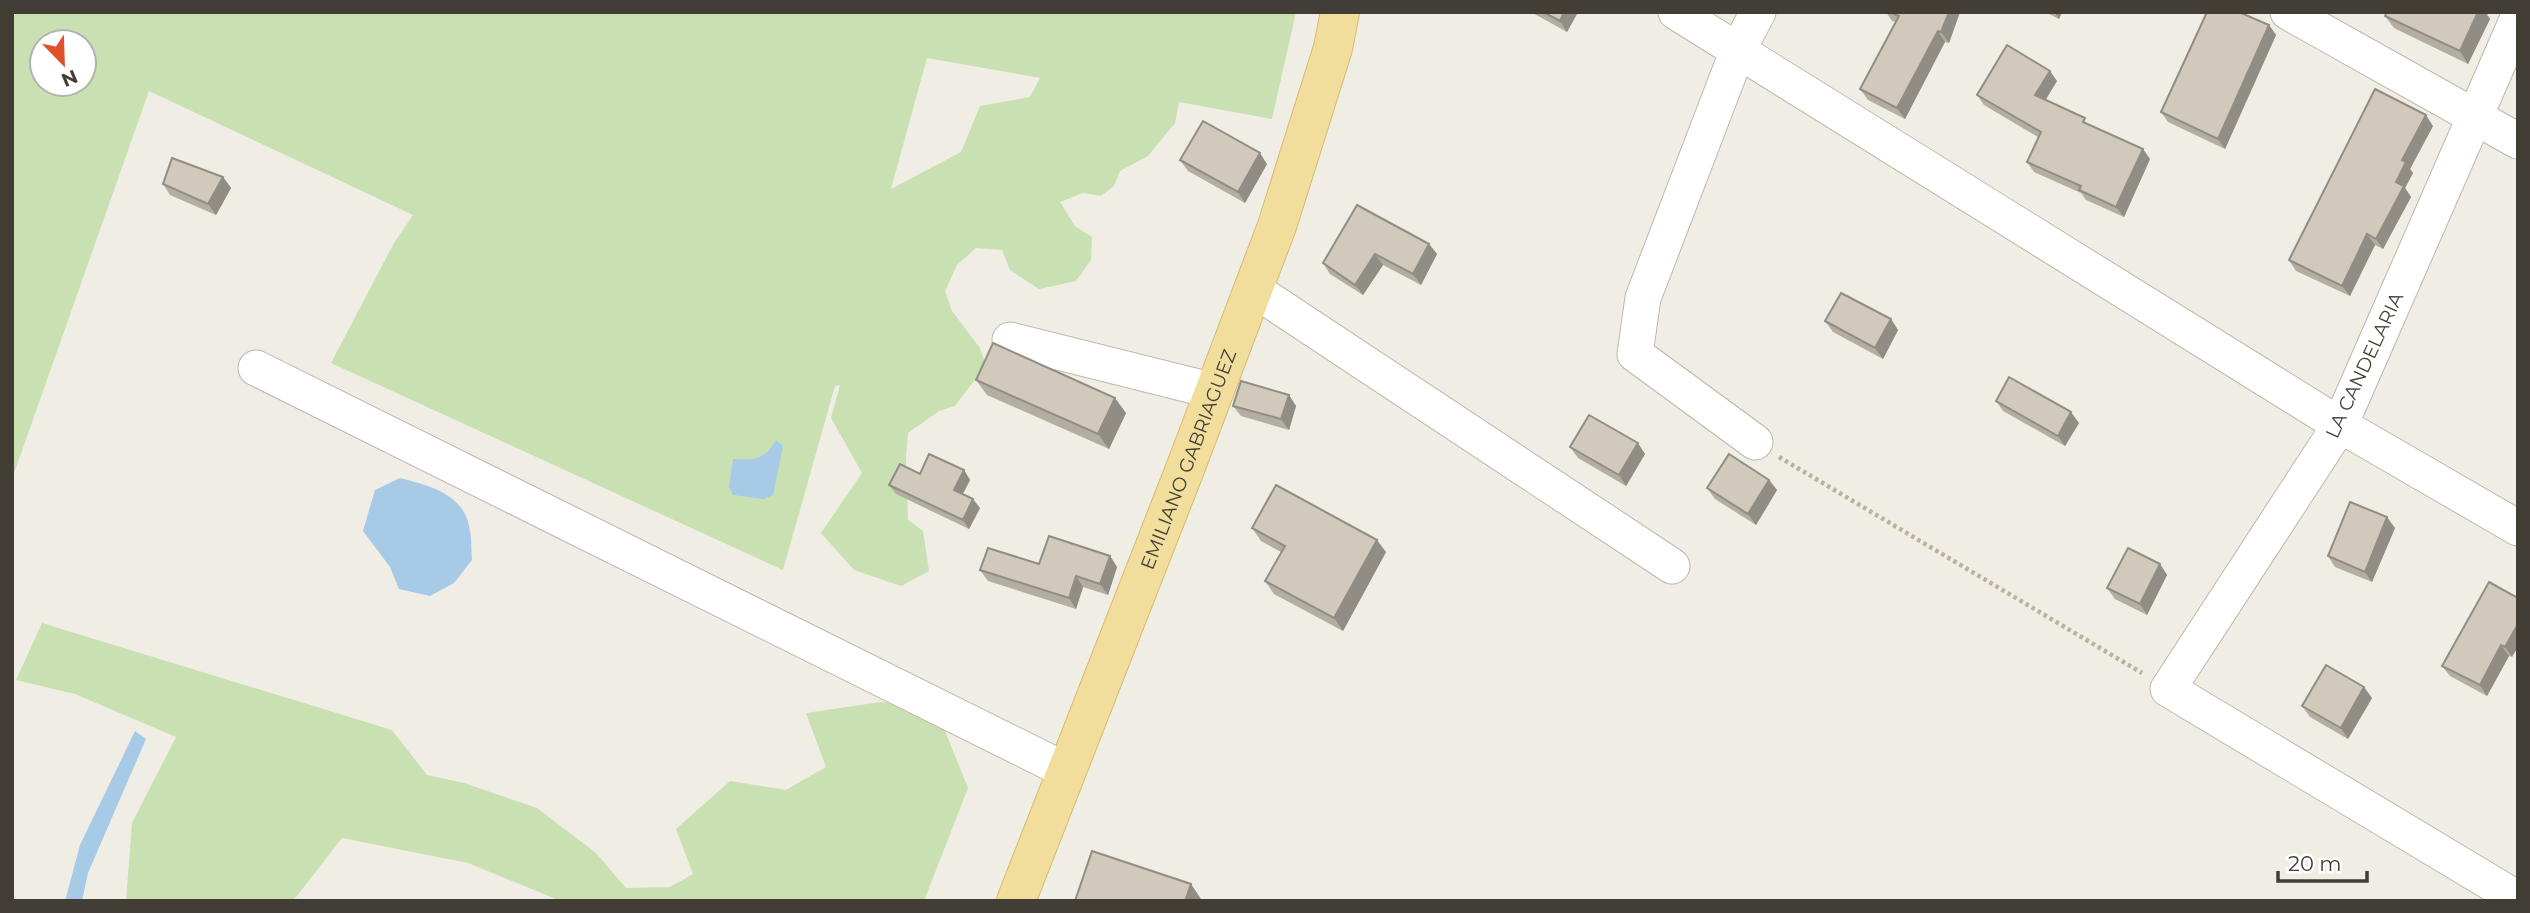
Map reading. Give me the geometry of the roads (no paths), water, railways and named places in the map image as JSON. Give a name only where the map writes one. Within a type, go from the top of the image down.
[{"type":"main road","name":"EMILIANO GABRIAGUEZ","points":[[1016,901],[1277,226],[1332,48],[1340,12]]},
{"type":"street","points":[[1675,12],[2340,425],[2518,528]]},
{"type":"street","points":[[1755,442],[1635,354],[1643,298],[1738,50],[1758,12]]},
{"type":"street","points":[[2288,12],[2518,141]]},
{"type":"street","name":"LA CANDELARIA","points":[[2518,18],[2340,425],[2168,689],[2518,899]]},
{"type":"street","points":[[1253,289],[1672,566]]},
{"type":"street","points":[[1010,340],[1214,391]]},
{"type":"street","points":[[256,368],[1067,771]]},
{"type":"water","points":[[776,440],[783,446],[773,495],[764,499],[733,495],[729,487],[733,459],[747,460],[763,455]]},
{"type":"water","points":[[400,478],[433,488],[452,499],[460,506],[469,526],[472,560],[454,583],[430,596],[399,589],[390,567],[363,531],[375,490]]},
{"type":"water","points":[[135,731],[146,739],[88,873],[82,901],[65,901],[80,845]]}]
